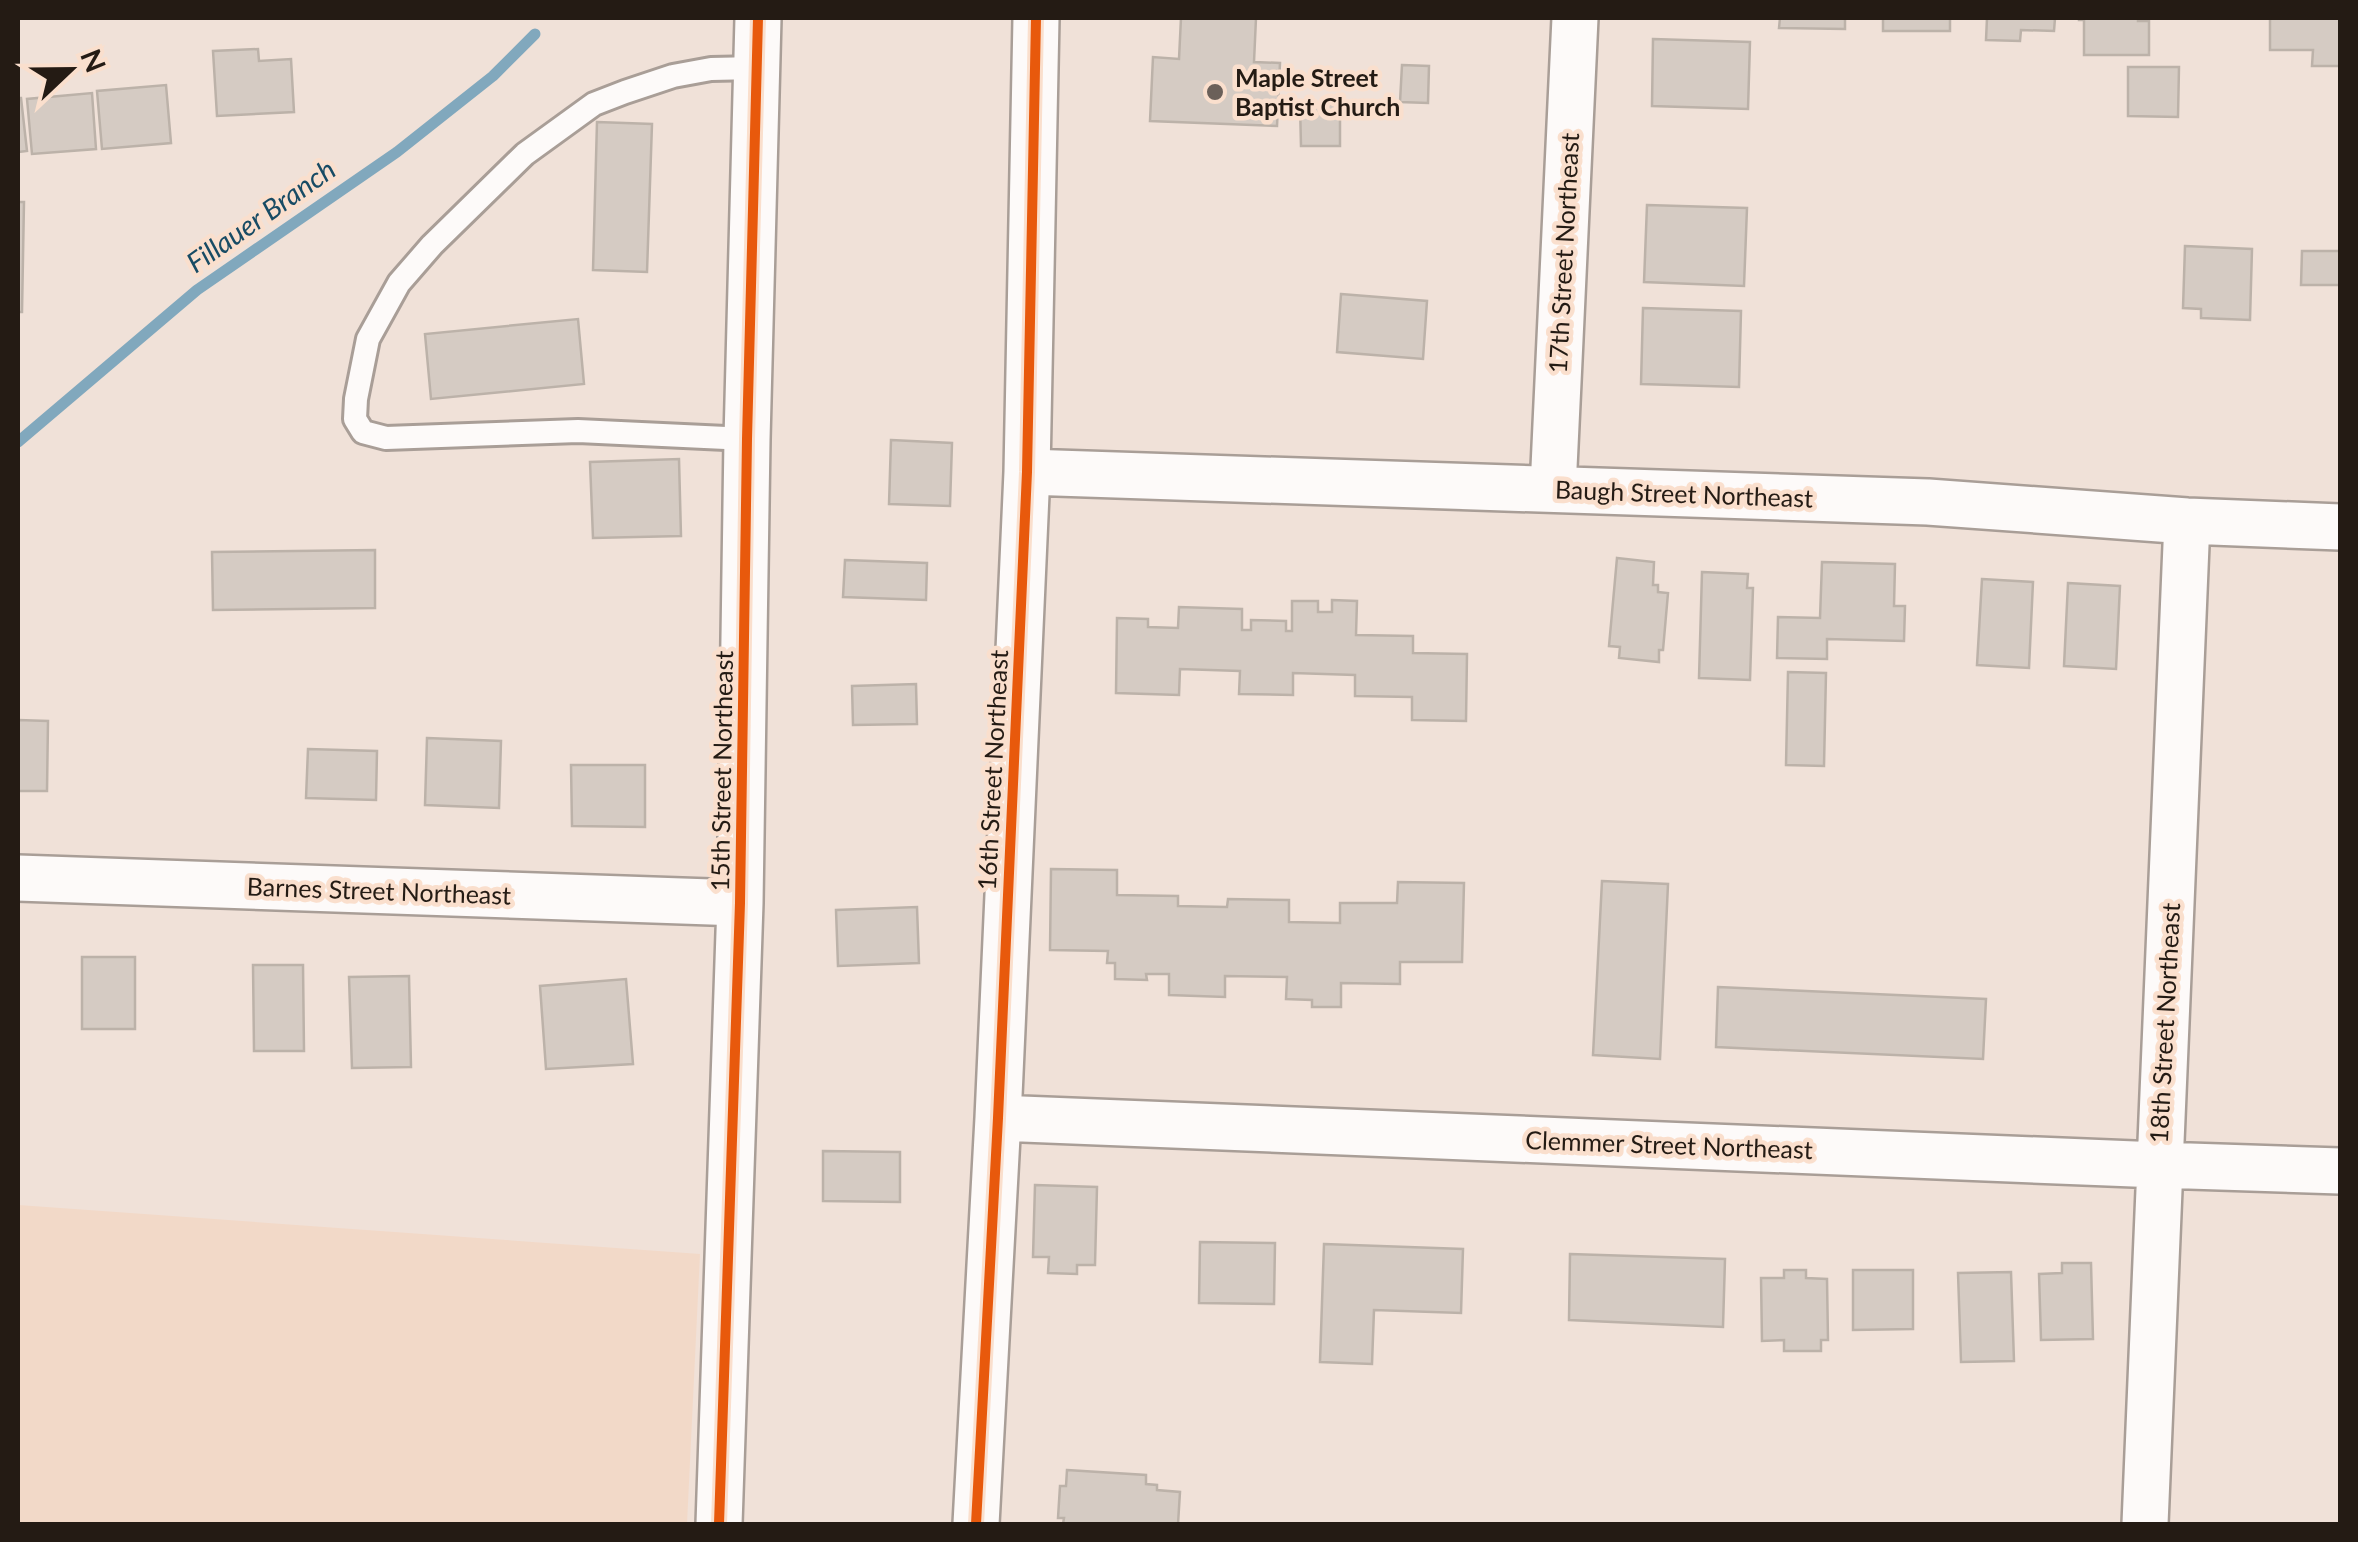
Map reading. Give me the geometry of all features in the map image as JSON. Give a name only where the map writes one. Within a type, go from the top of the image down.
[{"type":"street","name":"15th Street Northeast","points":[[719,1524],[740,904],[758,18]]},
{"type":"street","name":"16th Street Northeast","points":[[976,1524],[1027,472],[1036,18]]},
{"type":"street","name":"17th Street Northeast","points":[[1553,489],[1575,18]]},
{"type":"street","name":"Baugh Street Northeast","points":[[1027,472],[1928,502],[2187,521],[2340,527]]},
{"type":"street","name":"18th Street Northeast","points":[[2146,1524],[2187,521]]},
{"type":"street","name":"Barnes Street Northeast","points":[[18,878],[740,904]]},
{"type":"street","name":"Clemmer Street Northeast","points":[[998,1118],[2340,1171]]},
{"type":"lane","points":[[748,439],[578,431],[386,438],[363,432],[356,420],[356,409],[368,339],[399,283],[524,154],[594,104],[624,92],[711,69],[757,68]]},
{"type":"shaded area","points":[[18,1205],[700,1254],[687,1524],[18,1524]]},
{"type":"building","name":"Maple Street Baptist Church","points":[[1181,18],[1256,18],[1254,62],[1280,63],[1277,126],[1150,121],[1153,57],[1179,59]]},
{"type":"building","points":[[1780,18],[1845,18],[1845,29],[1779,28]]},
{"type":"building","points":[[1883,18],[1950,18],[1950,31],[1883,31]]},
{"type":"building","points":[[1987,18],[2055,18],[2054,31],[2021,30],[2020,41],[1986,40]]},
{"type":"building","points":[[2079,18],[2149,21],[2149,55],[2084,55],[2084,20]]},
{"type":"building","points":[[2270,18],[2340,18],[2340,66],[2312,66],[2313,50],[2270,50]]},
{"type":"building","points":[[1653,39],[1750,42],[1748,109],[1652,106]]},
{"type":"building","points":[[258,49],[259,61],[291,59],[294,112],[217,116],[213,51]]},
{"type":"building","points":[[1402,65],[1429,66],[1428,103],[1400,102]]},
{"type":"building","points":[[2128,67],[2179,67],[2178,117],[2128,116]]},
{"type":"building","points":[[166,85],[171,143],[102,149],[97,91]]},
{"type":"building","points":[[92,93],[96,149],[32,154],[27,99]]},
{"type":"building","points":[[18,98],[27,151],[18,152]]},
{"type":"building","points":[[1340,104],[1340,146],[1301,146],[1300,105]]},
{"type":"building","points":[[597,122],[652,124],[647,272],[593,270]]},
{"type":"building","points":[[18,202],[24,202],[22,312],[18,312]]},
{"type":"building","points":[[1647,205],[1747,208],[1744,286],[1644,282]]},
{"type":"building","points":[[2185,246],[2252,249],[2250,320],[2201,318],[2201,309],[2183,308]]},
{"type":"building","points":[[2302,251],[2340,251],[2340,285],[2301,285]]},
{"type":"building","points":[[1341,294],[1427,301],[1423,359],[1337,352]]},
{"type":"building","points":[[1643,308],[1741,311],[1739,387],[1641,384]]},
{"type":"building","points":[[578,319],[584,384],[431,399],[425,334]]},
{"type":"building","points":[[891,440],[952,443],[950,506],[889,504]]},
{"type":"building","points":[[679,459],[681,536],[593,538],[590,462]]},
{"type":"building","points":[[375,550],[375,608],[213,610],[212,552]]},
{"type":"building","points":[[1617,558],[1654,562],[1653,585],[1658,585],[1658,592],[1668,593],[1659,662],[1619,658],[1620,647],[1609,646]]},
{"type":"building","points":[[845,560],[927,563],[926,600],[843,597]]},
{"type":"building","points":[[1822,562],[1895,564],[1894,606],[1905,606],[1904,641],[1827,639],[1827,659],[1777,658],[1778,617],[1820,618]]},
{"type":"building","points":[[1702,572],[1748,574],[1747,588],[1753,588],[1750,680],[1699,678]]},
{"type":"building","points":[[1982,579],[2033,582],[2029,668],[1977,665]]},
{"type":"building","points":[[2068,583],[2120,586],[2116,669],[2064,666]]},
{"type":"building","points":[[1332,600],[1357,601],[1356,635],[1413,636],[1413,653],[1467,654],[1466,721],[1412,720],[1412,697],[1355,696],[1355,675],[1293,673],[1293,695],[1239,694],[1240,671],[1180,669],[1179,695],[1116,693],[1117,618],[1148,619],[1148,627],[1178,628],[1179,607],[1242,609],[1242,630],[1251,630],[1251,620],[1286,621],[1286,631],[1292,631],[1292,601],[1318,601],[1318,612],[1332,612]]},
{"type":"building","points":[[1788,672],[1826,673],[1824,766],[1786,765]]},
{"type":"building","points":[[916,684],[917,724],[853,725],[852,686]]},
{"type":"building","points":[[18,720],[48,721],[47,791],[18,791]]},
{"type":"building","points":[[427,738],[501,741],[499,808],[425,805]]},
{"type":"building","points":[[308,749],[377,751],[376,800],[306,798]]},
{"type":"building","points":[[571,765],[645,765],[645,827],[572,826]]},
{"type":"building","points":[[1051,869],[1117,870],[1117,895],[1178,896],[1178,906],[1227,907],[1228,899],[1289,900],[1289,922],[1340,923],[1340,903],[1397,903],[1398,882],[1464,883],[1462,962],[1400,962],[1400,984],[1341,983],[1341,1007],[1312,1007],[1312,1000],[1286,999],[1287,977],[1225,976],[1225,997],[1169,995],[1169,974],[1146,974],[1147,980],[1115,979],[1115,963],[1107,963],[1108,951],[1050,950]]},
{"type":"building","points":[[1602,881],[1668,884],[1660,1059],[1593,1055]]},
{"type":"building","points":[[917,907],[919,963],[838,966],[836,910]]},
{"type":"building","points":[[82,957],[135,957],[135,1029],[82,1029]]},
{"type":"building","points":[[253,965],[303,965],[304,1051],[254,1051]]},
{"type":"building","points":[[409,976],[411,1067],[352,1068],[349,977]]},
{"type":"building","points":[[626,979],[633,1064],[546,1069],[540,986]]},
{"type":"building","points":[[1718,987],[1986,999],[1983,1059],[1716,1047]]},
{"type":"building","points":[[823,1151],[900,1152],[900,1202],[823,1201]]},
{"type":"building","points":[[1035,1185],[1097,1187],[1095,1265],[1077,1265],[1077,1274],[1048,1273],[1049,1257],[1033,1257]]},
{"type":"building","points":[[1200,1242],[1275,1243],[1274,1304],[1199,1303]]},
{"type":"building","points":[[1324,1244],[1463,1249],[1461,1313],[1374,1310],[1372,1364],[1320,1362]]},
{"type":"building","points":[[1570,1254],[1725,1259],[1723,1327],[1569,1320]]},
{"type":"building","points":[[2062,1263],[2091,1263],[2093,1339],[2041,1340],[2039,1274],[2062,1273]]},
{"type":"building","points":[[1784,1270],[1806,1270],[1806,1278],[1827,1279],[1828,1340],[1821,1340],[1821,1351],[1784,1351],[1784,1340],[1762,1341],[1761,1278],[1784,1278]]},
{"type":"building","points":[[1853,1270],[1913,1270],[1913,1329],[1853,1330]]},
{"type":"building","points":[[2011,1272],[2014,1361],[1961,1362],[1958,1273]]},
{"type":"building","points":[[1067,1470],[1146,1475],[1146,1484],[1157,1485],[1157,1490],[1180,1492],[1178,1524],[1063,1524],[1064,1518],[1058,1518],[1060,1486],[1066,1486]]},
{"type":"waterway","name":"Fillauer Branch","points":[[18,442],[197,290],[397,152],[493,76],[535,34]]},
{"type":"cycle path","points":[[719,1524],[740,903],[758,18]]},
{"type":"cycle path","points":[[976,1524],[1027,472],[1036,18]]},
{"type":"place","name":"Maple Street Baptist Church","points":[[1215,92]]}]
